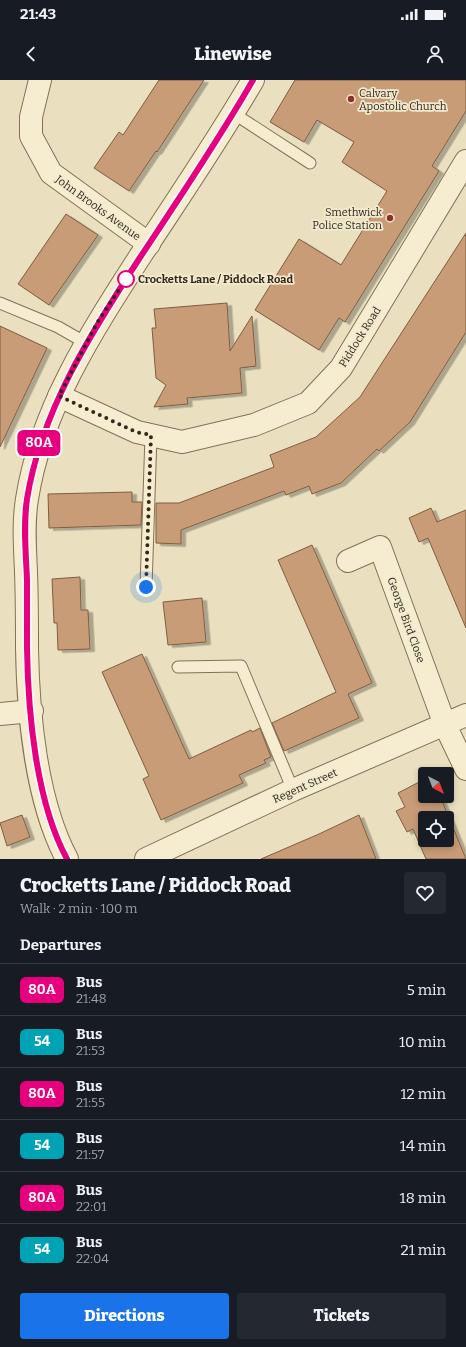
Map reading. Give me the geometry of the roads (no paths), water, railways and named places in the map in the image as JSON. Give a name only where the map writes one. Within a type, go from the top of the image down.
[{"type":"street","name":"John Brooks Avenue","points":[[40,80],[31,117],[31,136],[51,173],[149,244]]},
{"type":"street","points":[[68,859],[58,841],[45,796],[35,749],[32,711],[28,688],[25,542],[27,501],[39,443],[59,396],[97,323],[253,80]]},
{"type":"street","name":"Piddock Road","points":[[59,396],[136,432],[182,442],[254,425],[308,403],[341,368],[466,161]]},
{"type":"street","name":"George Bird Close","points":[[348,561],[380,547],[446,725]]},
{"type":"street","points":[[0,714],[32,711]]},
{"type":"street","name":"Regent Street","points":[[146,859],[293,790],[446,725],[466,715]]},
{"type":"street","points":[[446,725],[466,769]]},
{"type":"lane","points":[[233,113],[310,163]]},
{"type":"lane","points":[[0,303],[58,327],[86,343]]},
{"type":"lane","points":[[146,587],[151,435]]},
{"type":"lane","points":[[178,667],[241,666],[293,790]]},
{"type":"place","name":"Calvary Apostolic Church","points":[[351,99]]},
{"type":"place","name":"Smethwick Police Station","points":[[390,218]]},
{"type":"place","name":"Crocketts Lane / Piddock Road","points":[[126,279]]}]
